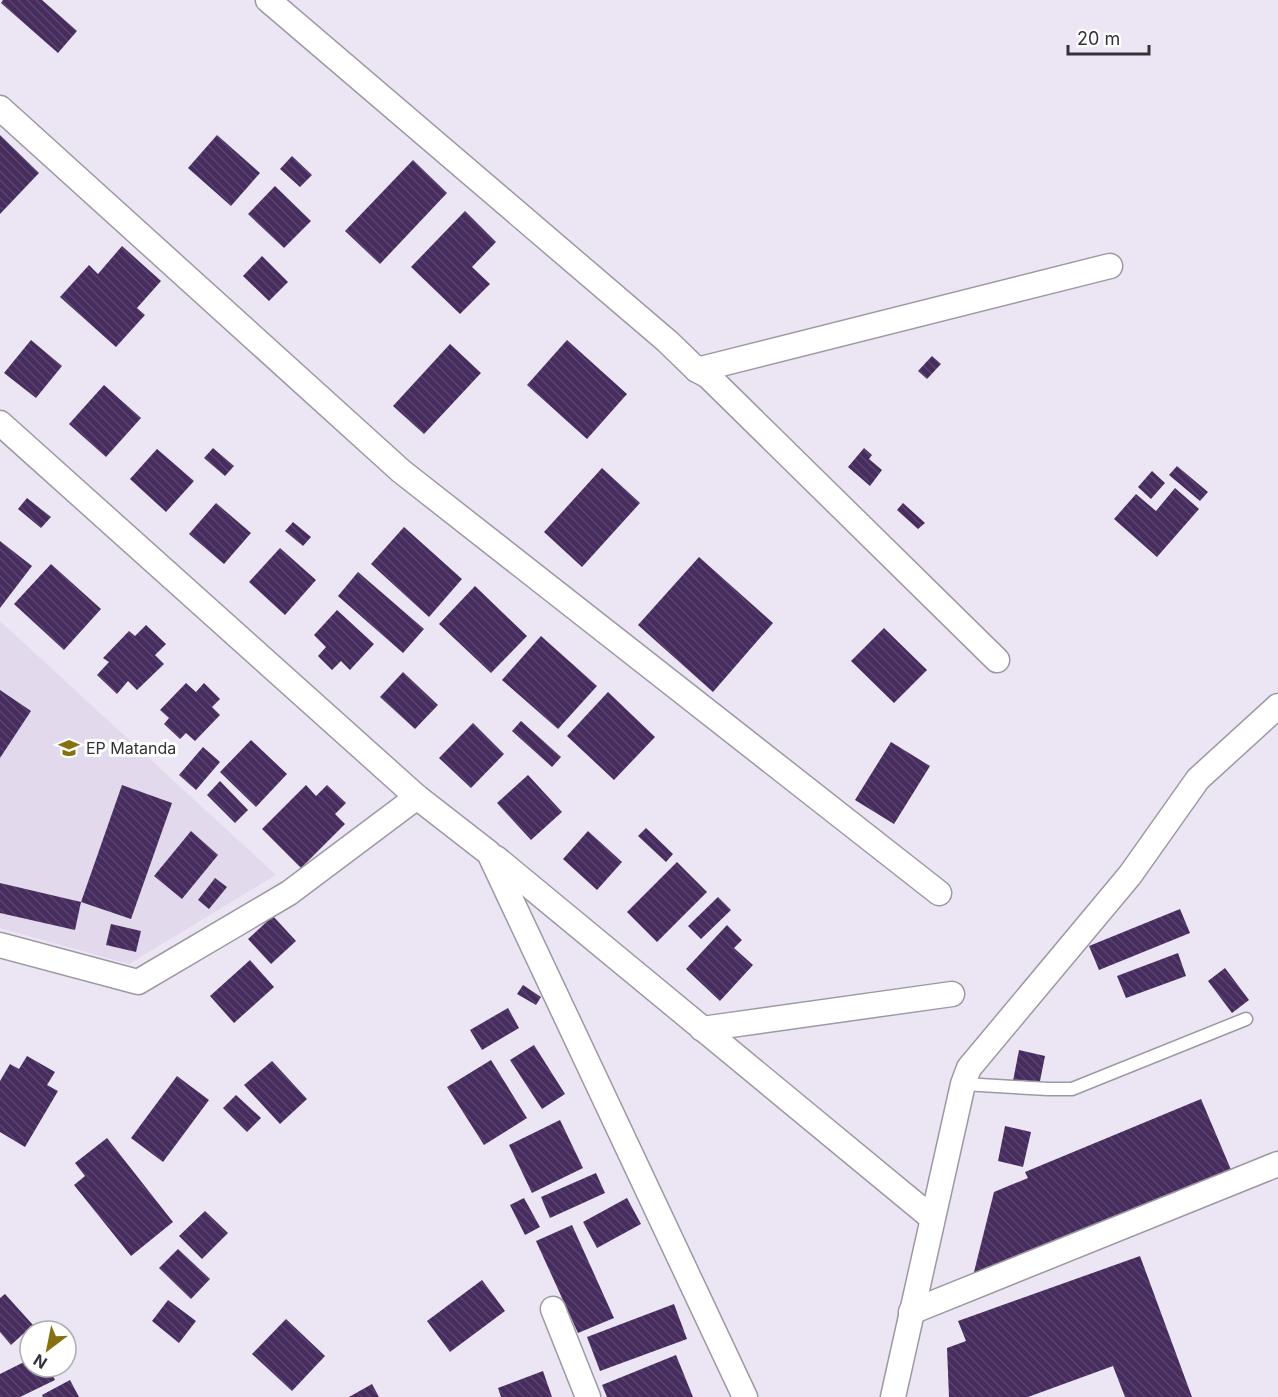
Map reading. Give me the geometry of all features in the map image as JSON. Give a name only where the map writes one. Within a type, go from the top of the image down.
[{"type":"street","points":[[268,0],[667,341],[697,370],[708,376],[997,660]]},
{"type":"street","points":[[0,108],[401,471],[939,893]]},
{"type":"street","points":[[697,370],[1110,266]]},
{"type":"street","points":[[0,423],[417,798],[489,853],[932,1218]]},
{"type":"street","points":[[892,1397],[963,1084],[969,1068],[1130,875],[1198,779],[1278,706]]},
{"type":"street","points":[[0,945],[138,982],[289,893],[417,798]]},
{"type":"street","points":[[489,853],[746,1397]]},
{"type":"street","points":[[702,1029],[951,994]]},
{"type":"street","points":[[912,1312],[1278,1164]]},
{"type":"street","points":[[554,1309],[588,1397]]},
{"type":"lane","points":[[963,1084],[1072,1089],[1246,1019]]},
{"type":"shaded area","name":"EP Matanda","points":[[0,621],[276,875],[129,964],[0,928]]},
{"type":"building","points":[[3,0],[42,0],[77,31],[58,53],[1,3]]},
{"type":"building","points":[[0,135],[39,173],[0,214]]},
{"type":"building","points":[[217,135],[260,173],[231,206],[188,168]]},
{"type":"building","points":[[292,156],[312,175],[300,187],[280,169]]},
{"type":"building","points":[[413,160],[447,193],[380,264],[345,231]]},
{"type":"building","points":[[275,186],[311,221],[284,248],[248,214]]},
{"type":"building","points":[[465,211],[496,242],[472,267],[490,284],[460,314],[411,267]]},
{"type":"building","points":[[122,246],[161,281],[137,308],[145,315],[116,347],[60,297],[89,265],[98,274]]},
{"type":"building","points":[[262,256],[288,282],[269,301],[243,276]]},
{"type":"building","points":[[31,340],[62,366],[36,398],[4,373]]},
{"type":"building","points":[[567,340],[627,394],[587,439],[527,385]]},
{"type":"building","points":[[450,344],[481,373],[424,434],[393,406]]},
{"type":"building","points":[[932,356],[941,364],[927,379],[918,371]]},
{"type":"building","points":[[104,385],[141,418],[106,457],[69,424]]},
{"type":"building","points":[[213,448],[234,466],[225,476],[204,458]]},
{"type":"building","points":[[864,448],[872,455],[869,459],[882,470],[870,486],[848,467]]},
{"type":"building","points":[[157,449],[194,481],[166,512],[130,479]]},
{"type":"building","points":[[1177,466],[1208,492],[1200,501],[1169,475]]},
{"type":"building","points":[[602,468],[640,503],[582,567],[544,532]]},
{"type":"building","points":[[1152,471],[1165,483],[1151,499],[1138,487]]},
{"type":"building","points":[[1175,488],[1199,509],[1157,557],[1114,519],[1136,494],[1156,511]]},
{"type":"building","points":[[27,498],[51,517],[41,528],[18,509]]},
{"type":"building","points":[[216,503],[251,533],[224,564],[189,534]]},
{"type":"building","points":[[903,503],[925,523],[918,529],[897,510]]},
{"type":"building","points":[[293,522],[311,537],[303,546],[285,531]]},
{"type":"building","points":[[404,527],[462,579],[429,617],[371,564]]},
{"type":"building","points":[[0,541],[32,566],[0,608]]},
{"type":"building","points":[[280,548],[316,580],[285,615],[249,582]]},
{"type":"building","points":[[699,557],[773,623],[713,692],[638,625]]},
{"type":"building","points":[[51,564],[101,609],[64,650],[14,604]]},
{"type":"building","points":[[358,572],[424,629],[403,653],[338,596]]},
{"type":"building","points":[[475,586],[527,636],[491,673],[439,624]]},
{"type":"building","points":[[337,610],[374,644],[350,670],[341,661],[332,670],[318,656],[326,647],[314,635]]},
{"type":"building","points":[[146,625],[166,644],[155,655],[164,664],[137,690],[128,681],[117,694],[97,675],[109,662],[103,658],[129,631],[135,636]]},
{"type":"building","points":[[884,628],[927,670],[894,703],[851,661]]},
{"type":"building","points":[[541,636],[597,686],[558,729],[502,680]]},
{"type":"building","points":[[403,672],[438,705],[415,729],[380,697]]},
{"type":"building","points":[[186,683],[196,692],[204,683],[220,699],[212,707],[220,715],[195,741],[186,733],[180,739],[164,724],[169,718],[160,710]]},
{"type":"building","points":[[0,690],[31,711],[0,758]]},
{"type":"building","points":[[608,692],[655,737],[614,780],[567,736]]},
{"type":"building","points":[[521,721],[561,757],[552,767],[512,731]]},
{"type":"building","points":[[473,723],[504,754],[471,788],[439,758]]},
{"type":"building","points":[[251,740],[287,774],[256,807],[220,772]]},
{"type":"building","points":[[891,742],[930,766],[894,824],[855,800]]},
{"type":"building","points":[[203,747],[220,762],[196,790],[179,775]]},
{"type":"building","points":[[528,775],[562,812],[531,840],[497,803]]},
{"type":"building","points":[[220,781],[248,810],[235,823],[207,795]]},
{"type":"building","points":[[122,785],[172,803],[131,919],[81,902]]},
{"type":"building","points":[[306,785],[316,796],[327,785],[346,803],[335,814],[345,824],[301,868],[262,829]]},
{"type":"building","points":[[646,828],[673,854],[666,862],[638,836]]},
{"type":"building","points":[[191,831],[218,855],[182,899],[154,876]]},
{"type":"building","points":[[588,831],[622,862],[597,890],[563,859]]},
{"type":"building","points":[[677,862],[707,892],[657,942],[627,912]]},
{"type":"building","points":[[215,878],[227,887],[209,909],[198,900]]},
{"type":"building","points":[[0,883],[81,902],[75,930],[0,913]]},
{"type":"building","points":[[718,897],[731,910],[701,939],[688,926]]},
{"type":"building","points":[[1180,909],[1190,933],[1099,970],[1089,946]]},
{"type":"building","points":[[273,916],[296,941],[271,964],[248,939]]},
{"type":"building","points":[[111,924],[141,931],[136,952],[106,945]]},
{"type":"building","points":[[727,925],[742,940],[734,948],[753,965],[720,1001],[686,969]]},
{"type":"building","points":[[1178,953],[1186,976],[1126,998],[1117,976]]},
{"type":"building","points":[[250,960],[274,987],[234,1023],[210,996]]},
{"type":"building","points":[[1225,968],[1249,1000],[1232,1013],[1208,981]]},
{"type":"building","points":[[523,985],[541,997],[536,1005],[517,994]]},
{"type":"building","points":[[508,1008],[519,1028],[482,1050],[470,1030]]},
{"type":"building","points":[[534,1045],[565,1094],[542,1109],[510,1060]]},
{"type":"building","points":[[1019,1050],[1045,1056],[1039,1086],[1013,1081]]},
{"type":"building","points":[[27,1056],[55,1072],[47,1085],[58,1091],[25,1147],[0,1132],[0,1081],[10,1064],[19,1069]]},
{"type":"building","points":[[491,1060],[527,1118],[484,1145],[447,1087]]},
{"type":"building","points":[[272,1061],[307,1099],[280,1124],[244,1085]]},
{"type":"building","points":[[177,1076],[209,1100],[163,1162],[131,1138]]},
{"type":"building","points":[[236,1095],[261,1118],[247,1132],[223,1108]]},
{"type":"building","points":[[1201,1099],[1232,1172],[971,1284],[994,1192],[1028,1178],[1025,1172]]},
{"type":"building","points":[[560,1120],[583,1168],[532,1193],[509,1145]]},
{"type":"building","points":[[1005,1126],[1031,1132],[1023,1167],[998,1161]]},
{"type":"building","points":[[107,1138],[173,1222],[131,1256],[74,1185],[85,1176],[75,1163]]},
{"type":"building","points":[[596,1173],[605,1193],[550,1218],[541,1197]]},
{"type":"building","points":[[524,1198],[540,1227],[525,1235],[510,1205]]},
{"type":"building","points":[[627,1198],[641,1224],[597,1248],[583,1222]]},
{"type":"building","points":[[205,1211],[228,1233],[202,1259],[179,1236]]},
{"type":"building","points":[[572,1225],[614,1318],[578,1333],[536,1241]]},
{"type":"building","points":[[178,1249],[210,1279],[191,1299],[159,1268]]},
{"type":"building","points":[[1140,1256],[1192,1397],[1125,1397],[1113,1366],[1028,1397],[949,1397],[947,1348],[966,1341],[958,1321]]},
{"type":"building","points":[[482,1280],[505,1311],[450,1352],[427,1321]]},
{"type":"building","points":[[5,1294],[28,1319],[18,1319],[18,1339],[11,1345],[0,1332],[0,1298]]},
{"type":"building","points":[[168,1300],[196,1321],[179,1343],[152,1321]]},
{"type":"building","points":[[674,1304],[687,1339],[600,1371],[587,1337]]},
{"type":"building","points":[[286,1319],[325,1356],[292,1391],[252,1354]]},
{"type":"building","points":[[676,1355],[693,1397],[607,1397],[602,1385]]},
{"type":"building","points":[[18,1365],[18,1379],[55,1380],[20,1397],[0,1397],[0,1374]]},
{"type":"building","points":[[543,1371],[552,1397],[501,1397],[498,1388]]},
{"type":"building","points":[[70,1380],[79,1397],[43,1397],[42,1395]]},
{"type":"building","points":[[372,1384],[379,1397],[349,1397]]},
{"type":"place","name":"EP Matanda","points":[[69,748]]}]
